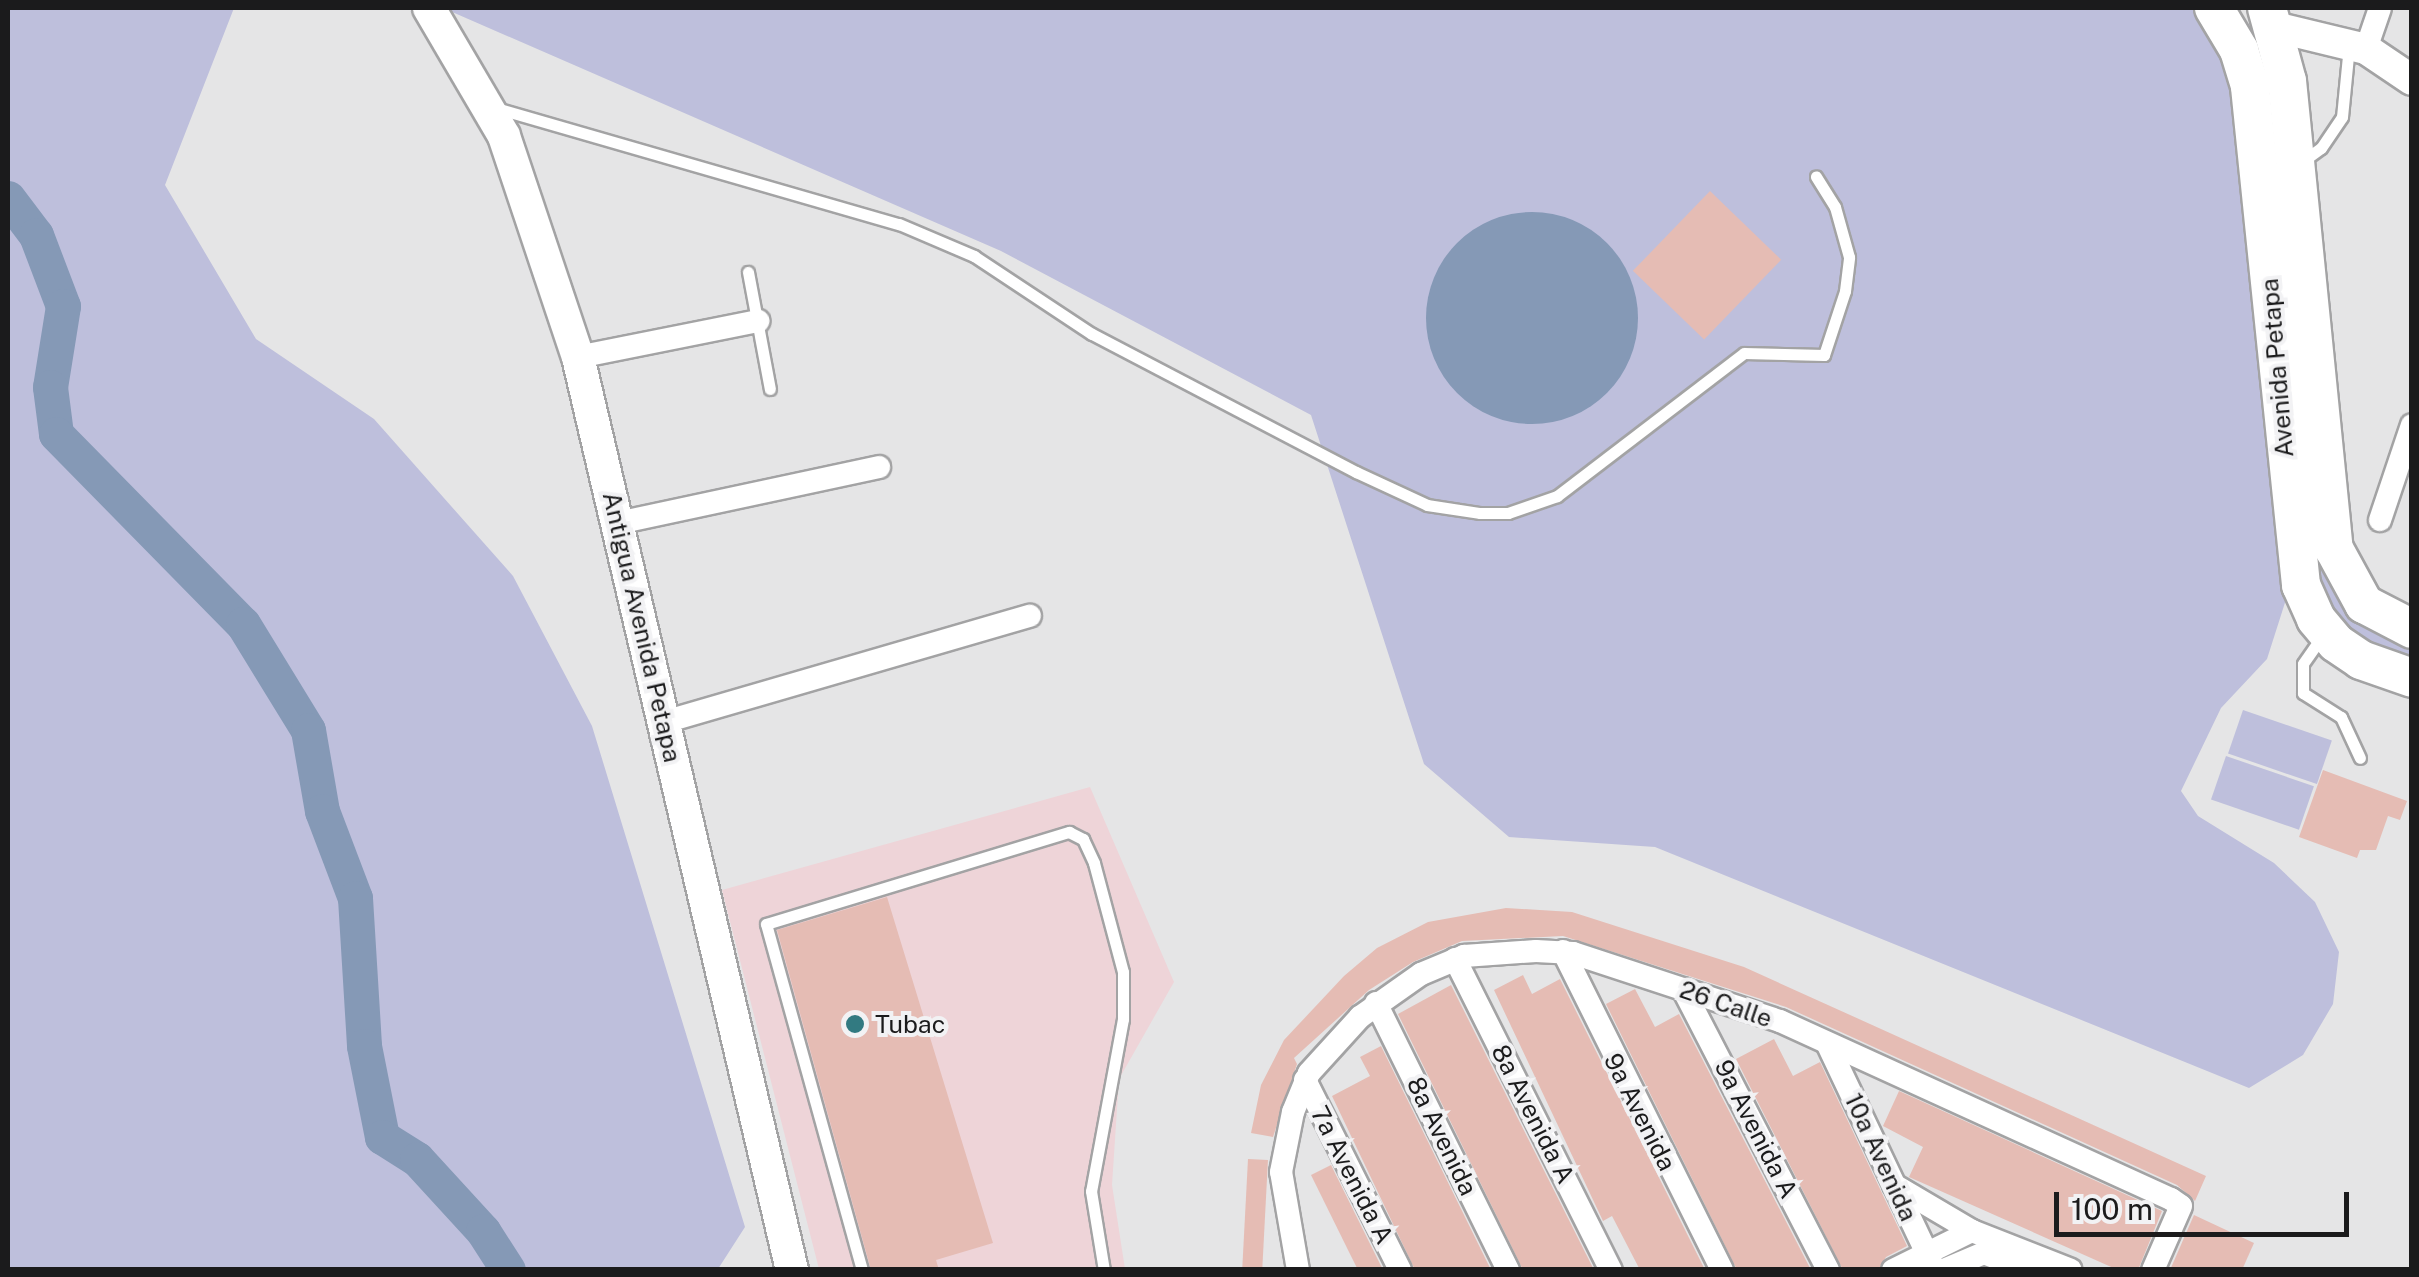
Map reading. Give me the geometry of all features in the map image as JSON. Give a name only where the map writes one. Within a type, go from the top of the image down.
[{"type":"main road","name":"Antigua Avenida Petapa","points":[[429,8],[489,106],[578,357],[792,1270]]},
{"type":"main road","name":"Avenida Petapa","points":[[2214,8],[2240,50],[2250,86],[2296,565],[2308,604],[2326,632],[2362,660],[2412,678]]},
{"type":"main road","name":"Avenida Petapa","points":[[2271,17],[2296,166],[2331,532],[2342,574],[2364,604],[2412,629]]},
{"type":"main road","points":[[2284,440],[2323,436]]},
{"type":"street","points":[[2358,47],[2380,8]]},
{"type":"street","points":[[2271,17],[2358,47],[2412,80]]},
{"type":"street","points":[[578,357],[758,321]]},
{"type":"street","points":[[2380,520],[2412,425]]},
{"type":"street","points":[[618,523],[879,467]]},
{"type":"street","points":[[664,722],[1030,616]]},
{"type":"street","name":"26 Calle","points":[[1304,1080],[1376,1003],[1455,959],[1563,952],[1683,990],[1827,1044],[2181,1206],[2153,1270]]},
{"type":"street","name":"9a Avenida","points":[[1563,952],[1722,1270]]},
{"type":"street","name":"8a Avenida A","points":[[1455,959],[1610,1270]]},
{"type":"street","name":"9a Avenida A","points":[[1683,990],[1828,1270]]},
{"type":"street","name":"8a Avenida","points":[[1376,1003],[1508,1270]]},
{"type":"street","name":"10a Avenida","points":[[1827,1044],[1894,1185],[1944,1265]]},
{"type":"street","points":[[1298,1270],[1282,1172],[1304,1080]]},
{"type":"street","name":"7a Avenida A","points":[[1304,1080],[1400,1270]]},
{"type":"street","points":[[1894,1185],[1972,1231],[2071,1270]]},
{"type":"street","points":[[1944,1265],[1972,1231]]},
{"type":"street","points":[[1893,1270],[1944,1265],[1990,1254],[2027,1270]]},
{"type":"lane","points":[[2296,166],[2337,129],[2358,47]]},
{"type":"lane","points":[[489,106],[899,224],[974,256],[1092,334],[1356,472],[1427,505],[1480,513],[1520,510],[1556,496],[1744,353],[1794,360],[1824,356],[1846,290],[1849,258],[1836,207],[1816,176]]},
{"type":"lane","points":[[748,272],[770,389]]},
{"type":"lane","points":[[2326,632],[2302,664],[2303,693],[2341,717],[2360,758]]},
{"type":"lane","points":[[862,1270],[766,924],[1069,832],[1084,839],[1094,862],[1123,972],[1123,1019],[1091,1191],[1104,1270]]},
{"type":"shaded area","points":[[8,8],[234,8],[165,185],[256,339],[374,419],[513,576],[592,726],[745,1227],[718,1269],[8,1269]]},
{"type":"shaded area","points":[[443,8],[2195,8],[2212,29],[2235,80],[2289,590],[2267,659],[2221,708],[2181,791],[2198,816],[2274,863],[2315,902],[2339,952],[2333,1004],[2303,1055],[2249,1088],[1655,847],[1509,837],[1424,764],[1311,415],[1001,251]]},
{"type":"shaded area","points":[[1532,212],[1572,221],[1607,243],[1629,278],[1638,318],[1629,358],[1607,393],[1572,415],[1532,424],[1492,415],[1457,393],[1435,358],[1426,318],[1435,278],[1457,243],[1492,221]]},
{"type":"shaded area","points":[[2316,444],[2323,531],[2411,636],[2411,661],[2358,647],[2311,594]]},
{"type":"shaded area","points":[[2243,710],[2332,741],[2317,784],[2228,753]]},
{"type":"shaded area","points":[[2226,756],[2314,786],[2299,830],[2211,799]]},
{"type":"shaded area","points":[[1090,787],[1174,982],[1119,1079],[1112,1185],[1125,1269],[819,1269],[722,890]]},
{"type":"building","points":[[1710,191],[1781,260],[1704,340],[1633,271]]},
{"type":"building","points":[[2323,770],[2407,801],[2400,820],[2388,816],[2376,850],[2360,850],[2357,858],[2299,837]]},
{"type":"building","name":"Tubac","points":[[887,897],[993,1243],[936,1260],[939,1270],[871,1270],[777,930]]},
{"type":"building","points":[[1506,908],[1572,912],[1744,967],[2206,1176],[2195,1201],[2177,1185],[1786,1007],[1563,936],[1462,941],[1413,962],[1369,990],[1294,1058],[1297,1064],[1273,1137],[1251,1133],[1261,1085],[1284,1040],[1344,976],[1377,948],[1428,922]]},
{"type":"building","points":[[1523,975],[1532,994],[1560,979],[1705,1270],[1640,1270],[1612,1216],[1603,1221],[1494,990]]},
{"type":"building","points":[[1451,985],[1594,1270],[1523,1270],[1398,1014]]},
{"type":"building","points":[[1635,989],[1655,1027],[1679,1014],[1811,1270],[1737,1270],[1606,1004]]},
{"type":"building","points":[[1774,1039],[1793,1076],[1820,1062],[1907,1246],[1886,1257],[1878,1270],[1843,1270],[1736,1059]]},
{"type":"building","points":[[1381,1046],[1491,1270],[1415,1270],[1332,1096],[1370,1076],[1360,1057]]},
{"type":"building","points":[[1899,1091],[2162,1211],[2138,1270],[2118,1270],[1909,1177],[1923,1147],[1883,1126]]},
{"type":"building","points":[[1248,1159],[1268,1160],[1262,1270],[1242,1270]]},
{"type":"building","points":[[1331,1165],[1383,1270],[1358,1270],[1349,1252],[1311,1175]]},
{"type":"building","points":[[2194,1215],[2254,1243],[2242,1270],[2170,1270]]},
{"type":"waterway","points":[[8,198],[36,235],[63,306],[50,387],[56,434],[243,624],[308,730],[322,811],[355,898],[364,1046],[382,1137],[417,1159],[483,1231],[508,1270]]},
{"type":"place","name":"Tubac","points":[[855,1024]]}]
